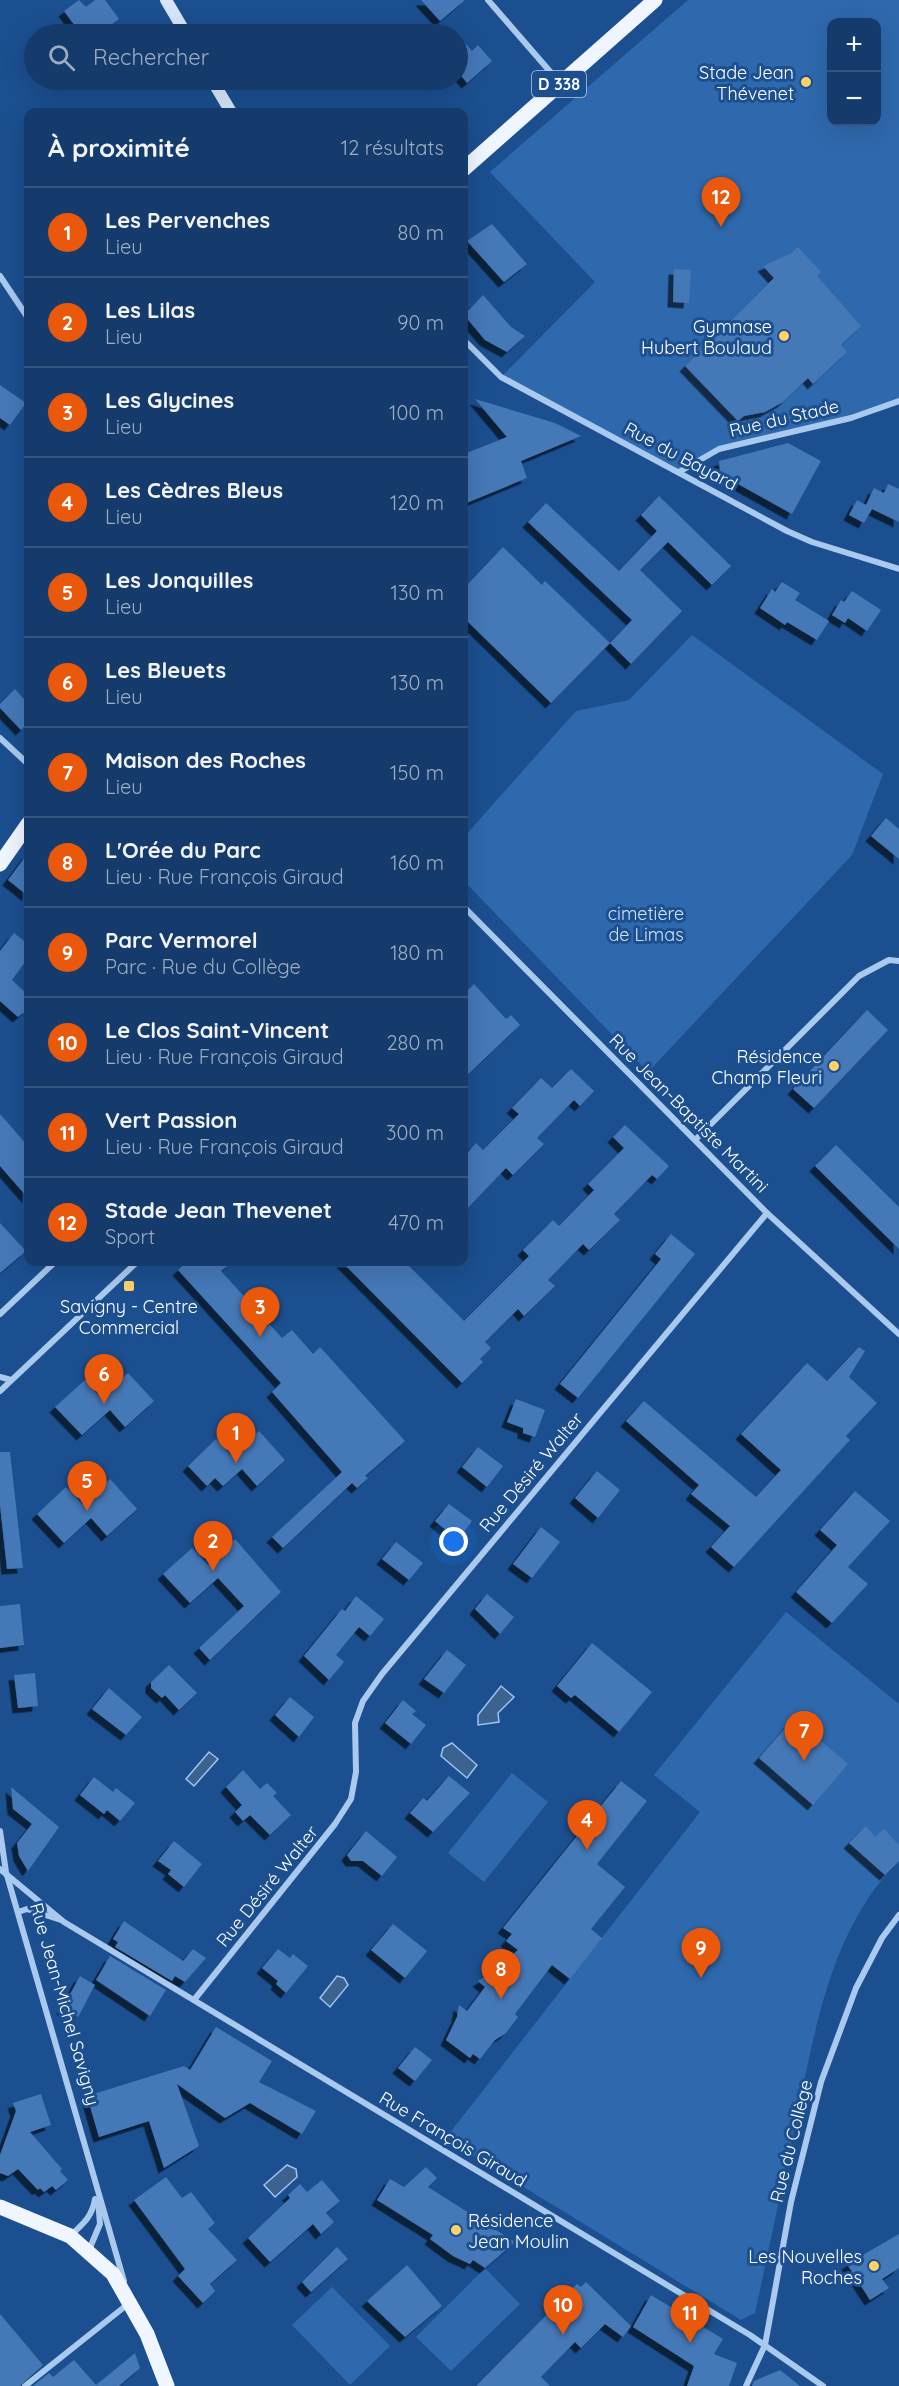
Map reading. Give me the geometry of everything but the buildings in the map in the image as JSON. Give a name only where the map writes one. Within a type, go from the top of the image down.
[{"type":"main road","points":[[166,0],[180,24]]},
{"type":"main road","name":"D 338","points":[[468,165],[655,0]]},
{"type":"main road","points":[[218,90],[229,108]]},
{"type":"main road","points":[[0,864],[24,830]]},
{"type":"main road","points":[[0,2207],[70,2236]]},
{"type":"main road","name":"Rue Jean-Michel Savigny","points":[[70,2236],[113,2274],[147,2334],[167,2386]]},
{"type":"street","points":[[488,0],[560,83]]},
{"type":"street","points":[[0,276],[24,312]]},
{"type":"street","name":"Rue du Bayard","points":[[468,344],[501,376],[804,539],[899,569]]},
{"type":"street","name":"Rue du Stade","points":[[679,472],[719,449],[851,418],[899,401]]},
{"type":"street","points":[[0,738],[24,760]]},
{"type":"street","name":"Rue Jean-Baptiste Martini","points":[[468,911],[767,1212],[899,1334]]},
{"type":"street","points":[[695,1140],[859,976],[889,960],[899,961]]},
{"type":"street","name":"Rue Désiré Walter","points":[[195,2000],[335,1824],[351,1798],[356,1772],[355,1723],[363,1701],[382,1674],[767,1212]]},
{"type":"street","points":[[0,1314],[51,1266]]},
{"type":"street","points":[[0,1391],[133,1266]]},
{"type":"street","points":[[0,1377],[11,1380]]},
{"type":"street","name":"Rue Jean-Michel Savigny","points":[[0,1831],[3,1871],[18,1912],[130,2302]]},
{"type":"street","name":"Rue François Giraud","points":[[3,1871],[64,1922],[765,2344],[823,2386]]},
{"type":"street","name":"Rue François Giraud","points":[[18,1912],[27,1909],[64,1922]]},
{"type":"street","name":"Rue du Collège","points":[[746,2386],[765,2344],[791,2202],[821,2082],[856,1988],[882,1938],[899,1915]]},
{"type":"street","name":"Rue Jean-Michel Savigny","points":[[70,2236],[93,2213],[97,2187]]},
{"type":"street","name":"Rue Jean-Michel Savigny","points":[[89,2252],[100,2224],[97,2187]]},
{"type":"street","points":[[25,2386],[130,2302]]},
{"type":"green space","points":[[688,0],[899,0],[899,401],[851,418],[719,449],[679,472],[501,377],[595,282],[490,172]]},
{"type":"green space","name":"cimetière de Limas","points":[[692,635],[883,774],[852,855],[648,1072],[468,885],[468,832],[576,711],[629,700]]},
{"type":"green space","points":[[786,1612],[899,1704],[899,1861],[876,1888],[856,1918],[841,1949],[829,1983],[810,2052],[755,2313],[741,2320],[445,2139],[700,1812],[654,1775]]},
{"type":"green space","points":[[512,1773],[548,1802],[484,1882],[448,1853]]},
{"type":"green space","points":[[485,2268],[520,2304],[451,2371],[416,2337]]},
{"type":"green space","points":[[332,2287],[390,2346],[350,2385],[292,2325]]},
{"type":"shaded area","points":[[501,1686],[514,1697],[498,1713],[499,1722],[478,1725],[478,1715]]},
{"type":"shaded area","points":[[452,1743],[477,1765],[467,1778],[441,1756],[443,1748]]},
{"type":"shaded area","points":[[209,1752],[218,1759],[194,1786],[186,1779]]},
{"type":"shaded area","points":[[337,1976],[344,1978],[348,1985],[330,2007],[320,1998]]},
{"type":"shaded area","points":[[287,2165],[296,2169],[297,2177],[275,2197],[264,2185]]},
{"type":"place","name":"Stade Jean Thévenet","points":[[806,82]]},
{"type":"place","name":"Stade Jean Thevenet","points":[[721,227]]},
{"type":"place","name":"Gymnase Hubert Boulaud","points":[[784,336]]},
{"type":"place","name":"Résidence Champ Fleuri","points":[[834,1066]]},
{"type":"place","name":"Savigny - Centre Commercial","points":[[129,1286]]},
{"type":"place","name":"Les Glycines","points":[[260,1337]]},
{"type":"place","name":"Les Bleuets","points":[[104,1404]]},
{"type":"place","name":"Les Pervenches","points":[[236,1463]]},
{"type":"place","name":"Les Jonquilles","points":[[87,1511]]},
{"type":"place","name":"Les Lilas","points":[[213,1571]]},
{"type":"place","name":"Maison des Roches","points":[[804,1761]]},
{"type":"place","name":"Les Cèdres Bleus","points":[[587,1850]]},
{"type":"place","name":"Parc Vermorel","points":[[701,1978]]},
{"type":"place","name":"L'Orée du Parc","points":[[501,1999]]},
{"type":"place","name":"Résidence Jean Moulin","points":[[456,2230]]},
{"type":"place","name":"Les Nouvelles Roches","points":[[874,2266]]},
{"type":"place","name":"Le Clos Saint-Vincent","points":[[563,2335]]},
{"type":"place","name":"Vert Passion","points":[[690,2343]]}]
